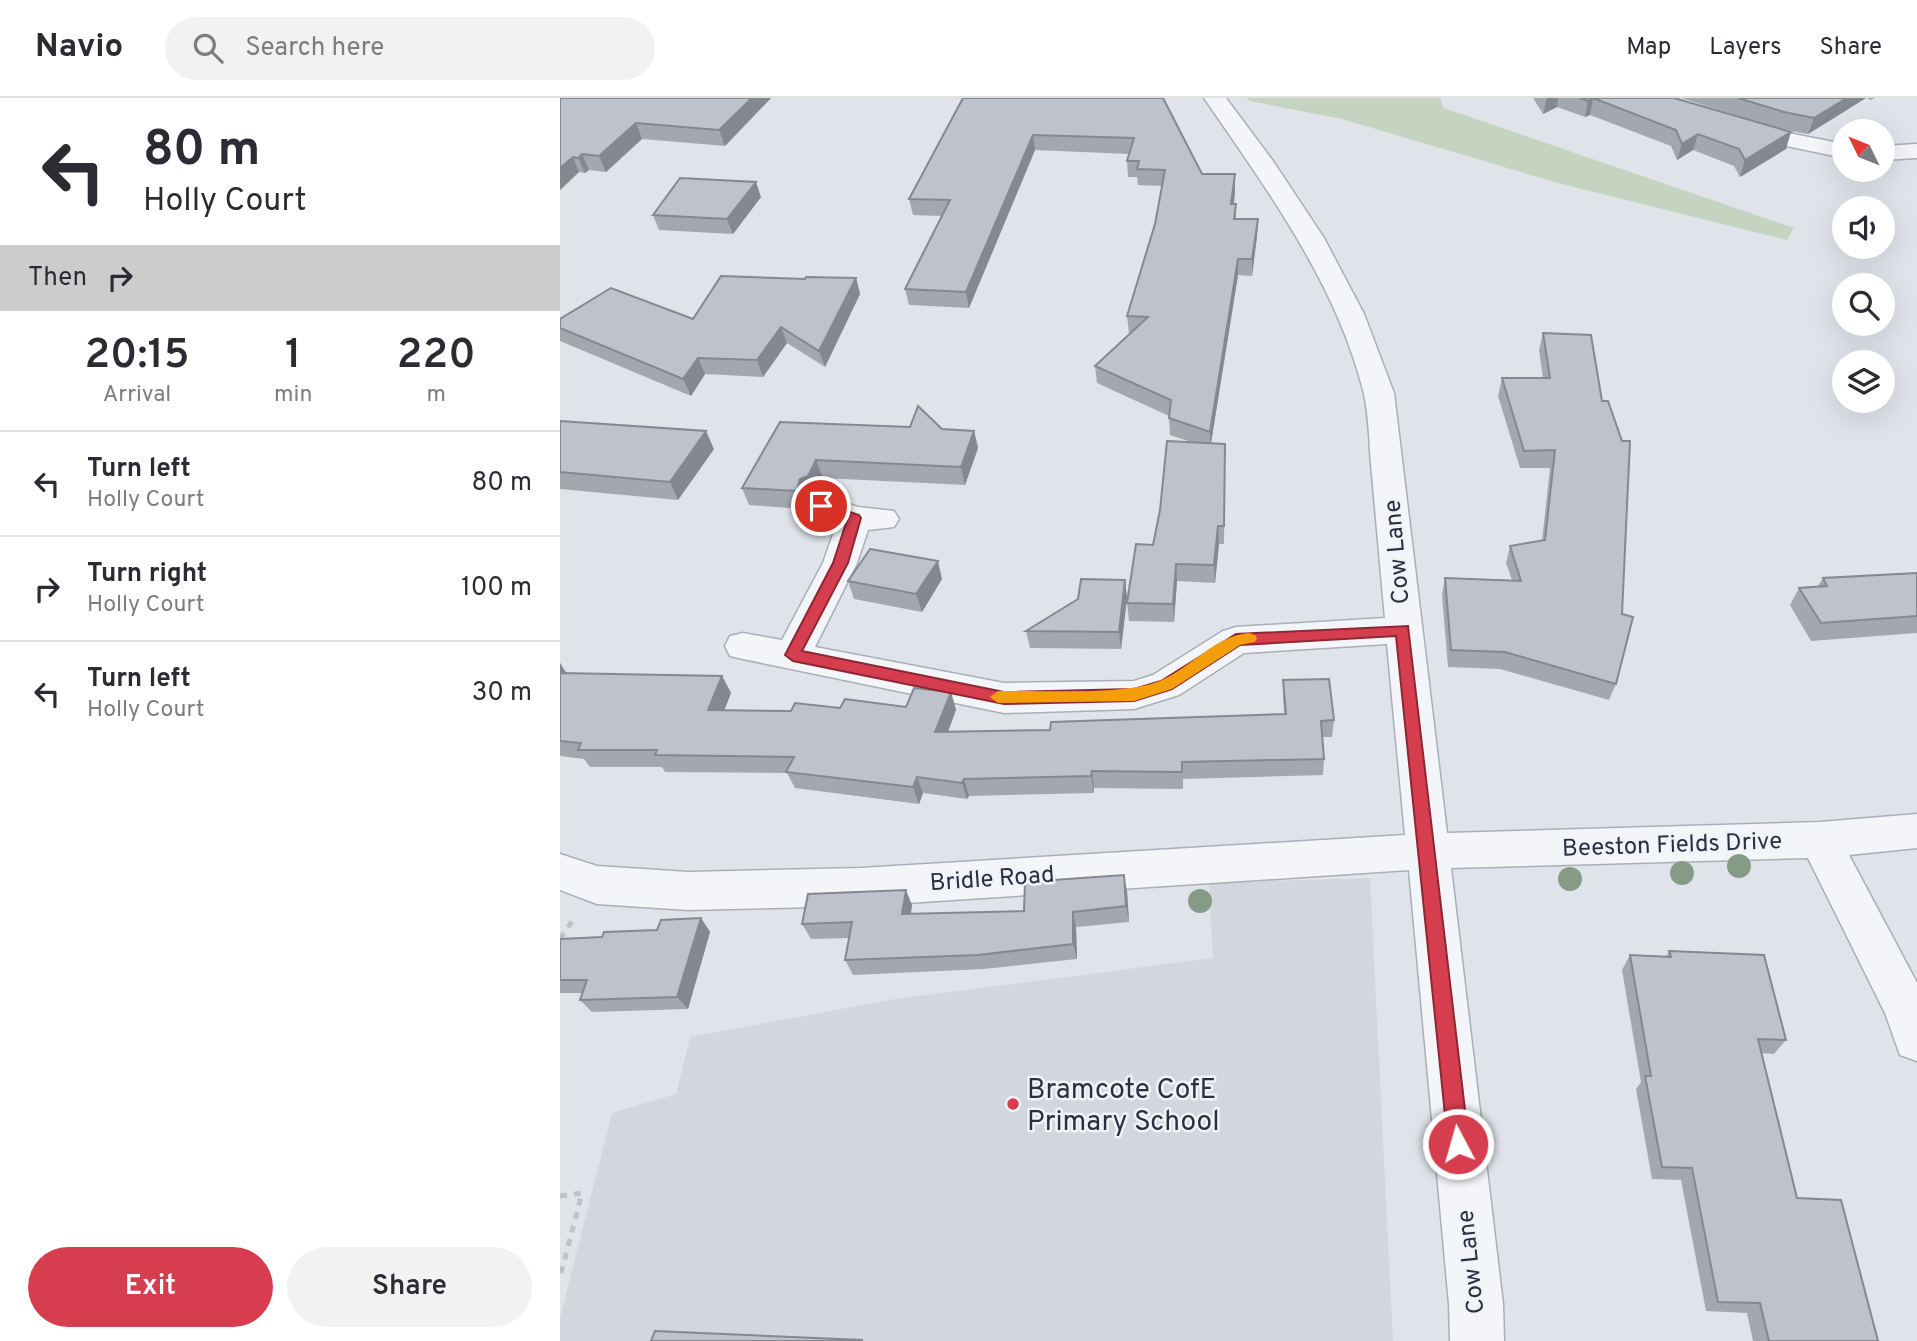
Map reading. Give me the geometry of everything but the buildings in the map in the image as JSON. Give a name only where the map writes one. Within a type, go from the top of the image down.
[{"type":"street","name":"Cow Lane","points":[[1215,98],[1270,172],[1342,295],[1367,353],[1379,393],[1476,1304],[1477,1341]]},
{"type":"street","points":[[1649,98],[1788,140],[1832,150]]},
{"type":"street","points":[[1895,152],[1917,150]]},
{"type":"street","points":[[793,655],[841,563],[868,519],[821,506]]},
{"type":"street","points":[[743,646],[1004,698],[1134,695],[1166,685],[1236,640],[1403,630]]},
{"type":"street","name":"Beeston Fields Drive","points":[[1426,851],[1820,840],[1917,831]]},
{"type":"street","points":[[1820,840],[1906,1008],[1917,1039]]},
{"type":"street","name":"Bridle Road","points":[[560,872],[597,885],[688,891],[848,888],[1426,851]]},
{"type":"path","points":[[560,1196],[582,1193],[560,1277]]},
{"type":"shaded area","name":"Bramcote CofE Primary School","points":[[1370,878],[1393,1341],[560,1341],[560,1318],[612,1113],[676,1094],[690,1037],[895,999],[1213,958],[1209,883]]},
{"type":"green space","points":[[1247,98],[1440,98],[1444,108],[1794,228],[1787,240],[1561,184],[1342,119],[1250,101]]},
{"type":"slow traffic","points":[[998,697],[1134,695],[1166,685],[1236,640],[1249,638]]},
{"type":"place","name":"Bramcote CofE Primary School","points":[[1013,1104]]},
{"type":"route","points":[[821,506],[855,518],[841,563],[793,655],[1004,698],[1134,695],[1166,685],[1236,640],[1403,630],[1458,1144]]}]
